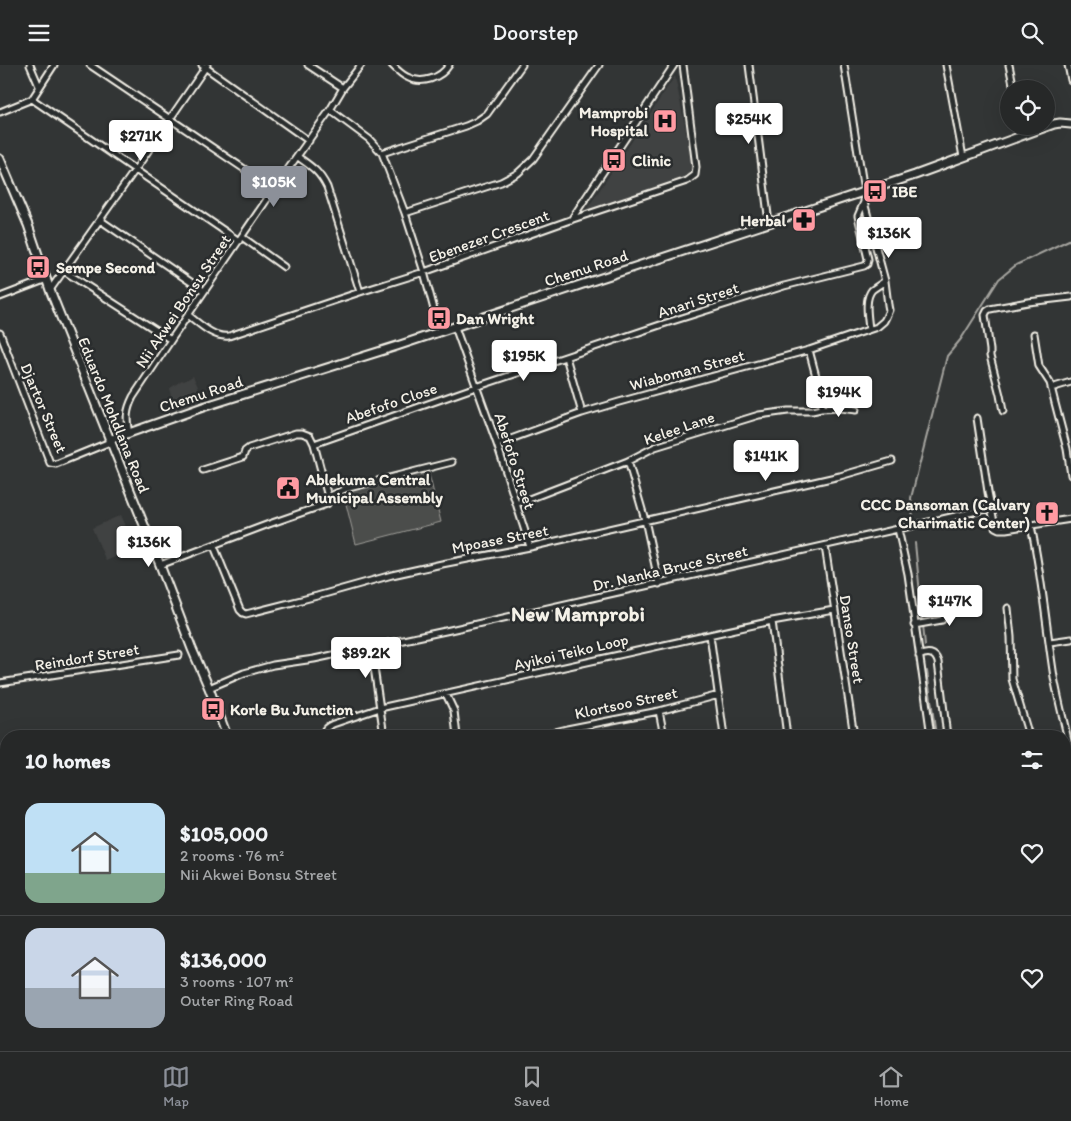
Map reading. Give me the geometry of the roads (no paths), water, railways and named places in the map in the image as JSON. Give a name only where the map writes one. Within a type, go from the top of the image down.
[{"type":"street","points":[[30,65],[39,86]]},
{"type":"street","points":[[0,112],[32,99],[54,65]]},
{"type":"street","points":[[90,65],[274,189]]},
{"type":"street","points":[[308,65],[343,88]]},
{"type":"street","name":"Nii Akwei Bonsu Street","points":[[129,434],[126,415],[129,406],[204,291],[330,111],[343,88],[361,65]]},
{"type":"street","points":[[392,65],[407,77],[416,80],[426,80],[446,71],[449,65]]},
{"type":"street","points":[[382,153],[477,121],[487,114],[522,65]]},
{"type":"street","points":[[405,213],[501,182],[518,173],[533,159],[599,65]]},
{"type":"street","points":[[570,220],[674,65]]},
{"type":"street","name":"Ebenezer Crescent","points":[[188,315],[215,335],[221,337],[228,336],[424,272],[687,181],[695,175],[696,167],[683,65]]},
{"type":"street","points":[[749,65],[769,223]]},
{"type":"street","points":[[844,65],[864,201],[885,281],[871,291],[868,297],[869,329]]},
{"type":"street","points":[[946,65],[963,157]]},
{"type":"street","points":[[1009,65],[1012,80]]},
{"type":"street","points":[[1068,65],[1071,80]]},
{"type":"street","points":[[50,290],[171,119],[205,66],[309,141]]},
{"type":"street","points":[[32,99],[135,170],[284,267]]},
{"type":"street","points":[[330,111],[370,139],[382,153],[405,213],[424,272],[440,332]]},
{"type":"street","name":"Chemu Road","points":[[1055,124],[1071,124]]},
{"type":"street","name":"Chemu Road","points":[[110,441],[203,407],[440,332],[915,175],[1020,135]]},
{"type":"street","points":[[298,157],[322,176],[360,292]]},
{"type":"street","name":"Eduardo Mohdlana Road","points":[[0,159],[28,225],[50,290],[225,730]]},
{"type":"street","name":"Anari Street","points":[[476,387],[754,295],[864,266],[867,264],[868,259],[858,216],[864,201]]},
{"type":"street","points":[[100,221],[204,291]]},
{"type":"street","points":[[64,271],[171,340]]},
{"type":"street","points":[[0,297],[47,279]]},
{"type":"street","name":"Wiaboman Street","points":[[498,444],[582,413],[809,350],[877,327],[884,321],[889,310],[885,281]]},
{"type":"street","points":[[1003,411],[990,356],[985,315],[987,311],[1028,302],[1071,297]]},
{"type":"street","name":"Abefofo Street","points":[[455,327],[498,444],[530,547]]},
{"type":"street","name":"Djartor Street","points":[[0,333],[50,463],[56,464],[110,441]]},
{"type":"street","points":[[1034,334],[1039,366],[1051,388],[1067,449],[1071,475]]},
{"type":"street","points":[[809,350],[821,395],[821,409]]},
{"type":"street","points":[[566,357],[582,413]]},
{"type":"street","points":[[1051,388],[1071,382]]},
{"type":"street","name":"Abefofo Close","points":[[314,444],[476,387]]},
{"type":"street","name":"Kelee Lane","points":[[516,504],[628,461],[655,447],[759,415],[788,411],[856,409]]},
{"type":"street","points":[[977,418],[995,527],[1006,529],[1071,519]]},
{"type":"street","points":[[160,565],[327,504],[328,497],[314,444],[310,436],[302,433],[296,433],[249,448],[240,458],[203,469]]},
{"type":"street","points":[[628,461],[645,520],[659,584]]},
{"type":"street","name":"Mpoase Street","points":[[214,546],[240,610],[246,614],[392,575],[530,547],[840,476],[892,461]]},
{"type":"street","points":[[328,497],[345,489],[452,462]]},
{"type":"street","name":"Dr. Nanka Bruce Street","points":[[209,688],[244,673],[262,668],[371,647],[659,584],[991,508]]},
{"type":"street","points":[[1031,526],[1037,554],[1056,686],[1065,730]]},
{"type":"street","points":[[898,529],[906,567],[929,730]]},
{"type":"street","name":"Danso Street","points":[[825,546],[853,730]]},
{"type":"street","points":[[914,625],[942,620],[945,617],[946,611],[953,603],[961,600],[974,600]]},
{"type":"street","points":[[1008,608],[1012,679],[1027,730]]},
{"type":"street","name":"Ayikoi Teiko Loop","points":[[324,730],[326,727],[380,708],[772,621],[834,610]]},
{"type":"street","points":[[772,621],[786,730]]},
{"type":"street","points":[[710,635],[723,730]]},
{"type":"street","points":[[1050,642],[1071,639]]},
{"type":"street","points":[[371,647],[383,730]]},
{"type":"street","points":[[919,656],[928,653],[937,657],[940,668],[946,730]]},
{"type":"street","name":"Reindorf Street","points":[[0,683],[179,655]]},
{"type":"street","points":[[446,694],[454,711],[456,730]]},
{"type":"street","name":"Klortsoo Street","points":[[563,730],[659,711],[719,695]]},
{"type":"street","points":[[659,711],[663,730]]},
{"type":"waterway","points":[[913,518],[911,498],[947,356],[961,339],[999,279],[1016,265],[1071,239]]},
{"type":"waterway","points":[[915,543],[925,645]]},
{"type":"waterway","points":[[927,671],[935,730]]},
{"type":"place","name":"Mamprobi Hospital","points":[[665,121]]},
{"type":"place","name":"Clinic","points":[[614,160]]},
{"type":"place","name":"IBE","points":[[875,191]]},
{"type":"place","name":"Herbal","points":[[804,220]]},
{"type":"place","name":"Sempe Second","points":[[38,267]]},
{"type":"place","name":"Dan Wright","points":[[439,318]]},
{"type":"place","name":"Ablekuma Central Municipal Assembly","points":[[288,488]]},
{"type":"place","name":"CCC Dansoman (Calvary Charimatic Center)","points":[[1047,513]]},
{"type":"place","name":"Korle Bu Junction","points":[[213,709]]},
{"type":"district","name":"New Mamprobi","points":[[578,613]]}]
